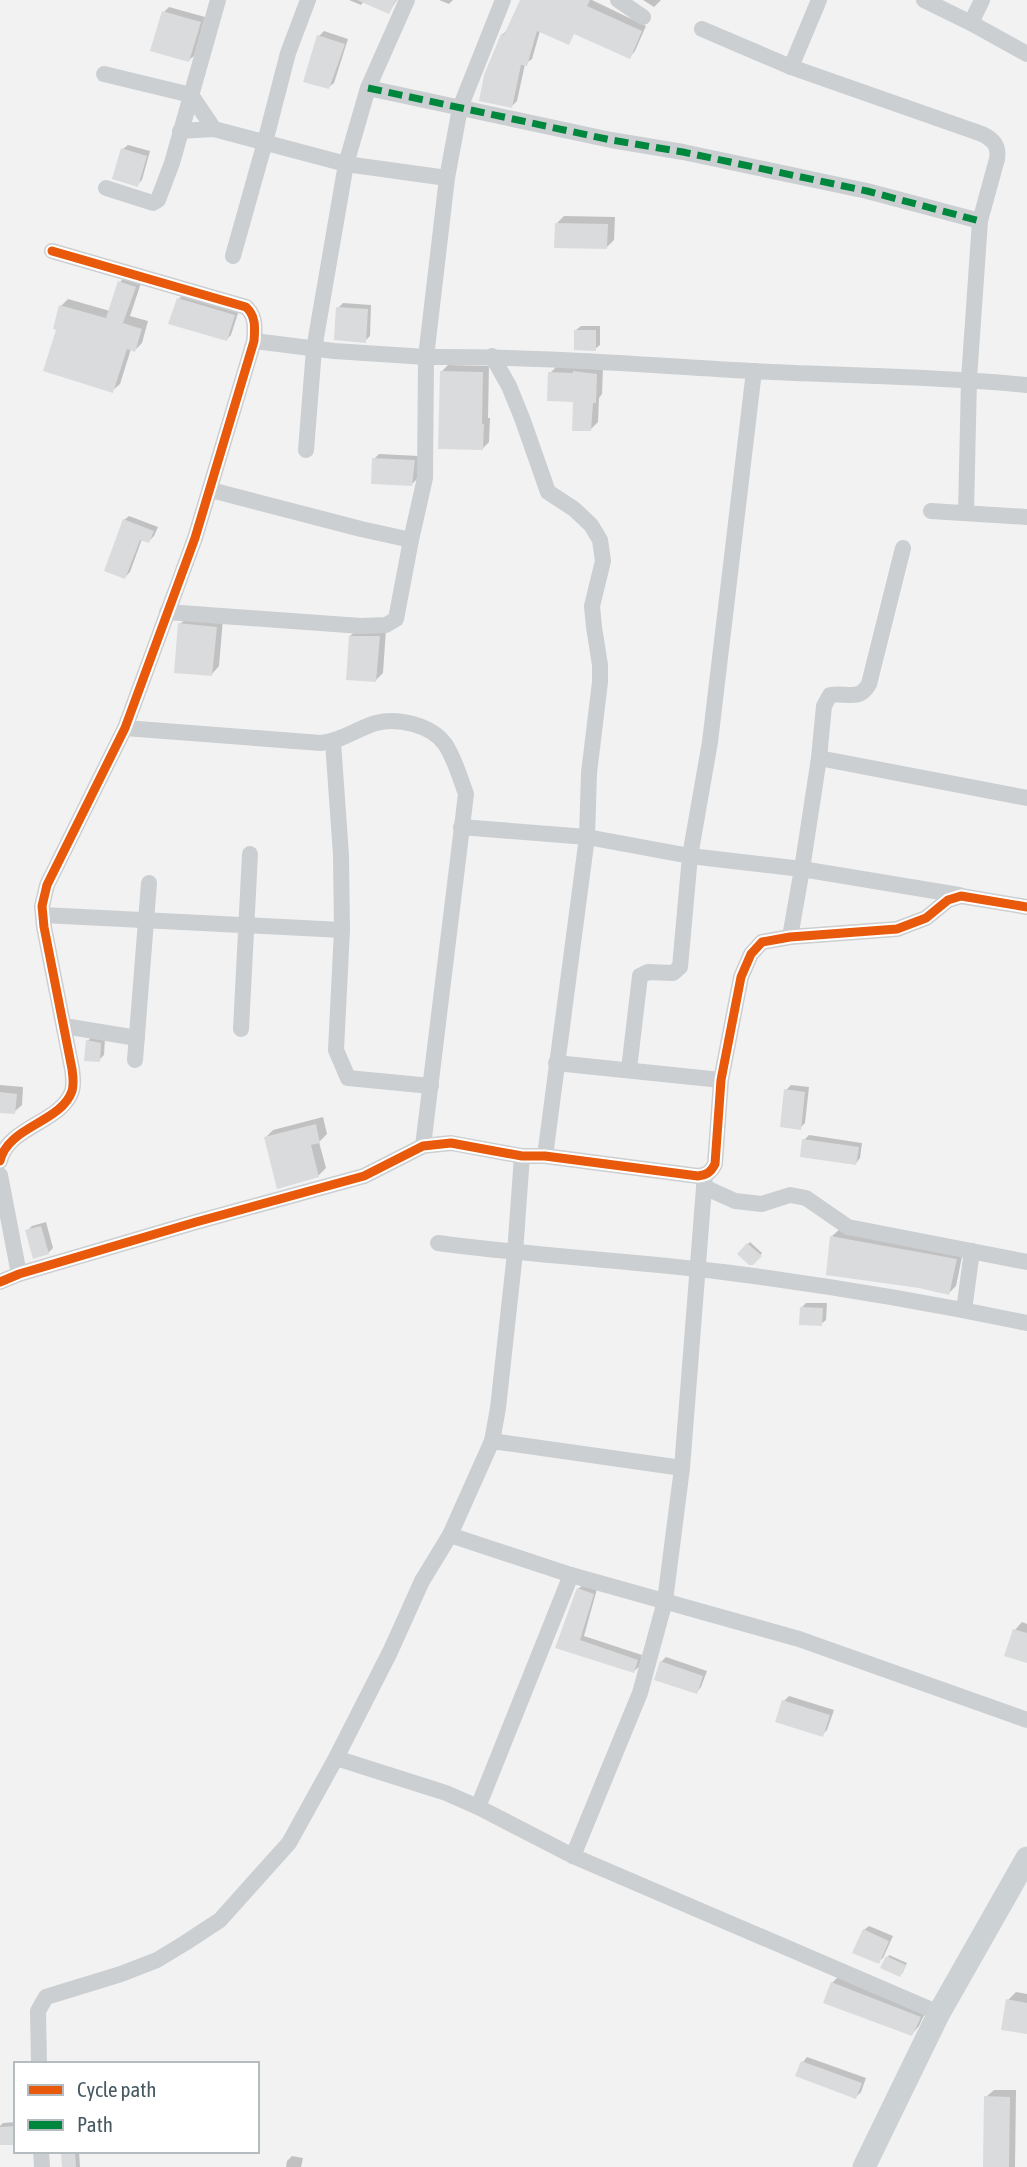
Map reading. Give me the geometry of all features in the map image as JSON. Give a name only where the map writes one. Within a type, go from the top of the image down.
[{"type":"street","points":[[106,188],[153,203],[158,200],[172,163],[218,0]]},
{"type":"street","points":[[233,256],[288,52],[308,0]]},
{"type":"street","points":[[306,450],[314,349],[346,164],[368,88],[407,0]]},
{"type":"street","points":[[167,612],[360,626],[386,625],[396,619],[425,478],[426,357],[447,178],[460,108],[503,0]]},
{"type":"street","points":[[618,0],[643,17]]},
{"type":"street","points":[[791,67],[818,0]]},
{"type":"street","points":[[924,0],[1027,54]]},
{"type":"street","points":[[971,23],[982,0]]},
{"type":"street","points":[[702,29],[791,67],[991,139],[998,151],[980,221],[969,379],[966,513]]},
{"type":"street","points":[[104,74],[191,95],[214,129]]},
{"type":"street","points":[[368,88],[867,191],[980,221]]},
{"type":"street","points":[[180,131],[214,129],[346,164],[447,178]]},
{"type":"street","points":[[0,1161],[3,1149],[11,1141],[64,1104],[72,1091],[72,1069],[43,915],[47,885],[125,728],[211,490],[254,341],[254,320],[246,307],[52,251]]},
{"type":"street","points":[[254,341],[314,349],[426,357],[492,356],[754,372],[969,379],[1027,384]]},
{"type":"street","points":[[492,356],[509,386],[548,492],[574,509],[591,525],[600,540],[603,561],[592,606],[600,682],[589,773],[587,837],[545,1156]]},
{"type":"street","points":[[629,1069],[640,976],[648,972],[673,973],[680,967],[690,856],[710,742],[754,372]]},
{"type":"street","points":[[211,490],[411,540]]},
{"type":"street","points":[[931,510],[1027,517]]},
{"type":"street","points":[[790,937],[819,758],[824,706],[831,695],[860,695],[869,684],[903,548]]},
{"type":"street","points":[[125,728],[321,743],[333,742],[379,722],[393,721],[412,723],[444,743],[466,794],[424,1146]]},
{"type":"street","points":[[333,742],[341,855],[342,930],[336,1050],[348,1078],[431,1086]]},
{"type":"street","points":[[819,758],[1027,798]]},
{"type":"street","points":[[461,827],[587,837],[690,856],[802,869],[1027,907]]},
{"type":"street","points":[[241,1029],[250,854]]},
{"type":"street","points":[[135,1060],[149,883]]},
{"type":"street","points":[[573,1856],[640,1693],[665,1601],[682,1468],[704,1181],[715,1164],[721,1080],[741,977],[751,954],[762,942],[790,937],[897,929],[926,918],[948,900],[961,895]]},
{"type":"street","points":[[43,915],[342,930]]},
{"type":"street","points":[[64,1026],[137,1038]]},
{"type":"street","points":[[556,1063],[721,1080]]},
{"type":"street","points":[[0,1282],[196,1222],[364,1176],[424,1146],[451,1143],[522,1156],[545,1156],[698,1176],[735,1201],[762,1204],[790,1195],[806,1198],[848,1227],[1027,1262]]},
{"type":"street","points":[[38,2062],[38,2011],[47,1997],[156,1960],[220,1920],[289,1843],[337,1758],[422,1581],[450,1535],[492,1441],[515,1253],[522,1156]]},
{"type":"street","points":[[0,1175],[19,1274]]},
{"type":"street","points":[[438,1243],[515,1253],[697,1269],[925,1302],[1027,1323]]},
{"type":"street","points":[[964,1310],[972,1251]]},
{"type":"street","points":[[492,1441],[682,1468]]},
{"type":"street","points":[[450,1535],[571,1575],[799,1639],[1027,1720]]},
{"type":"street","points":[[478,1807],[571,1575]]},
{"type":"street","points":[[337,1758],[446,1793],[573,1856],[939,2013]]},
{"type":"street","points":[[864,2167],[939,2013],[1027,1858]]},
{"type":"building","points":[[357,0],[396,0],[389,14]]},
{"type":"building","points":[[520,0],[590,0],[587,6],[642,31],[630,59],[574,34],[569,45],[537,31],[527,66],[521,65],[512,108],[479,101],[484,75],[501,34],[504,35]]},
{"type":"building","points":[[162,11],[201,22],[189,62],[150,51]]},
{"type":"building","points":[[317,35],[345,44],[329,89],[303,82]]},
{"type":"building","points":[[121,148],[147,156],[138,187],[112,179]]},
{"type":"building","points":[[555,223],[608,224],[607,249],[554,248]]},
{"type":"building","points":[[118,281],[136,287],[123,323],[142,329],[135,352],[127,349],[113,393],[43,371],[56,330],[53,329],[59,305],[106,318]]},
{"type":"building","points":[[177,298],[235,315],[227,341],[168,324]]},
{"type":"building","points":[[336,307],[368,309],[366,343],[334,340]]},
{"type":"building","points":[[574,330],[596,330],[596,351],[574,350]]},
{"type":"building","points":[[440,371],[483,372],[483,450],[438,449]]},
{"type":"building","points":[[548,372],[597,374],[591,431],[572,431],[573,402],[547,401]]},
{"type":"building","points":[[372,458],[415,460],[412,486],[371,484]]},
{"type":"building","points":[[123,519],[154,531],[149,543],[140,540],[125,579],[104,571]]},
{"type":"building","points":[[178,623],[217,627],[212,676],[174,673]]},
{"type":"building","points":[[349,636],[380,636],[376,682],[346,680]]},
{"type":"building","points":[[86,1040],[101,1043],[100,1062],[84,1061]]},
{"type":"building","points":[[784,1089],[805,1092],[801,1130],[780,1127]]},
{"type":"building","points":[[0,1092],[17,1094],[15,1114],[0,1113]]},
{"type":"building","points":[[316,1124],[320,1143],[311,1145],[319,1177],[277,1189],[264,1137]]},
{"type":"building","points":[[802,1139],[859,1147],[856,1165],[800,1157]]},
{"type":"building","points":[[41,1226],[49,1254],[33,1259],[25,1230]]},
{"type":"building","points":[[830,1236],[957,1259],[949,1295],[826,1275]]},
{"type":"building","points":[[747,1243],[762,1256],[753,1265],[749,1265],[737,1254]]},
{"type":"building","points":[[800,1307],[823,1308],[822,1326],[799,1325]]},
{"type":"building","points":[[577,1588],[594,1594],[580,1640],[638,1660],[634,1673],[555,1648]]},
{"type":"building","points":[[1013,1629],[1027,1633],[1027,1663],[1004,1656]]},
{"type":"building","points":[[660,1661],[703,1676],[697,1694],[654,1680]]},
{"type":"building","points":[[782,1700],[830,1715],[823,1737],[775,1722]]},
{"type":"building","points":[[863,1929],[889,1941],[879,1964],[852,1953]]},
{"type":"building","points":[[886,1956],[906,1965],[900,1977],[880,1968]]},
{"type":"building","points":[[831,1982],[921,2017],[912,2036],[823,2003]]},
{"type":"building","points":[[1006,1999],[1027,2003],[1027,2034],[1001,2030]]},
{"type":"building","points":[[801,2061],[862,2083],[856,2099],[795,2076]]},
{"type":"building","points":[[984,2096],[1010,2097],[1009,2167],[983,2167]]},
{"type":"building","points":[[14,2126],[14,2145],[0,2145],[0,2127]]},
{"type":"building","points":[[61,2153],[75,2153],[76,2167],[62,2167]]},
{"type":"marked path","points":[[368,88],[867,191],[980,221]]},
{"type":"cycle path","points":[[0,1161],[13,1140],[57,1111],[72,1091],[72,1069],[44,927],[42,906],[47,885],[125,728],[195,538],[254,341],[255,327],[246,307],[52,251]]},
{"type":"cycle path","points":[[0,1282],[196,1222],[364,1176],[423,1146],[451,1143],[522,1156],[545,1156],[704,1175],[715,1164],[721,1080],[741,977],[751,954],[762,942],[790,937],[897,929],[926,918],[948,900],[961,896],[1027,907]]}]
